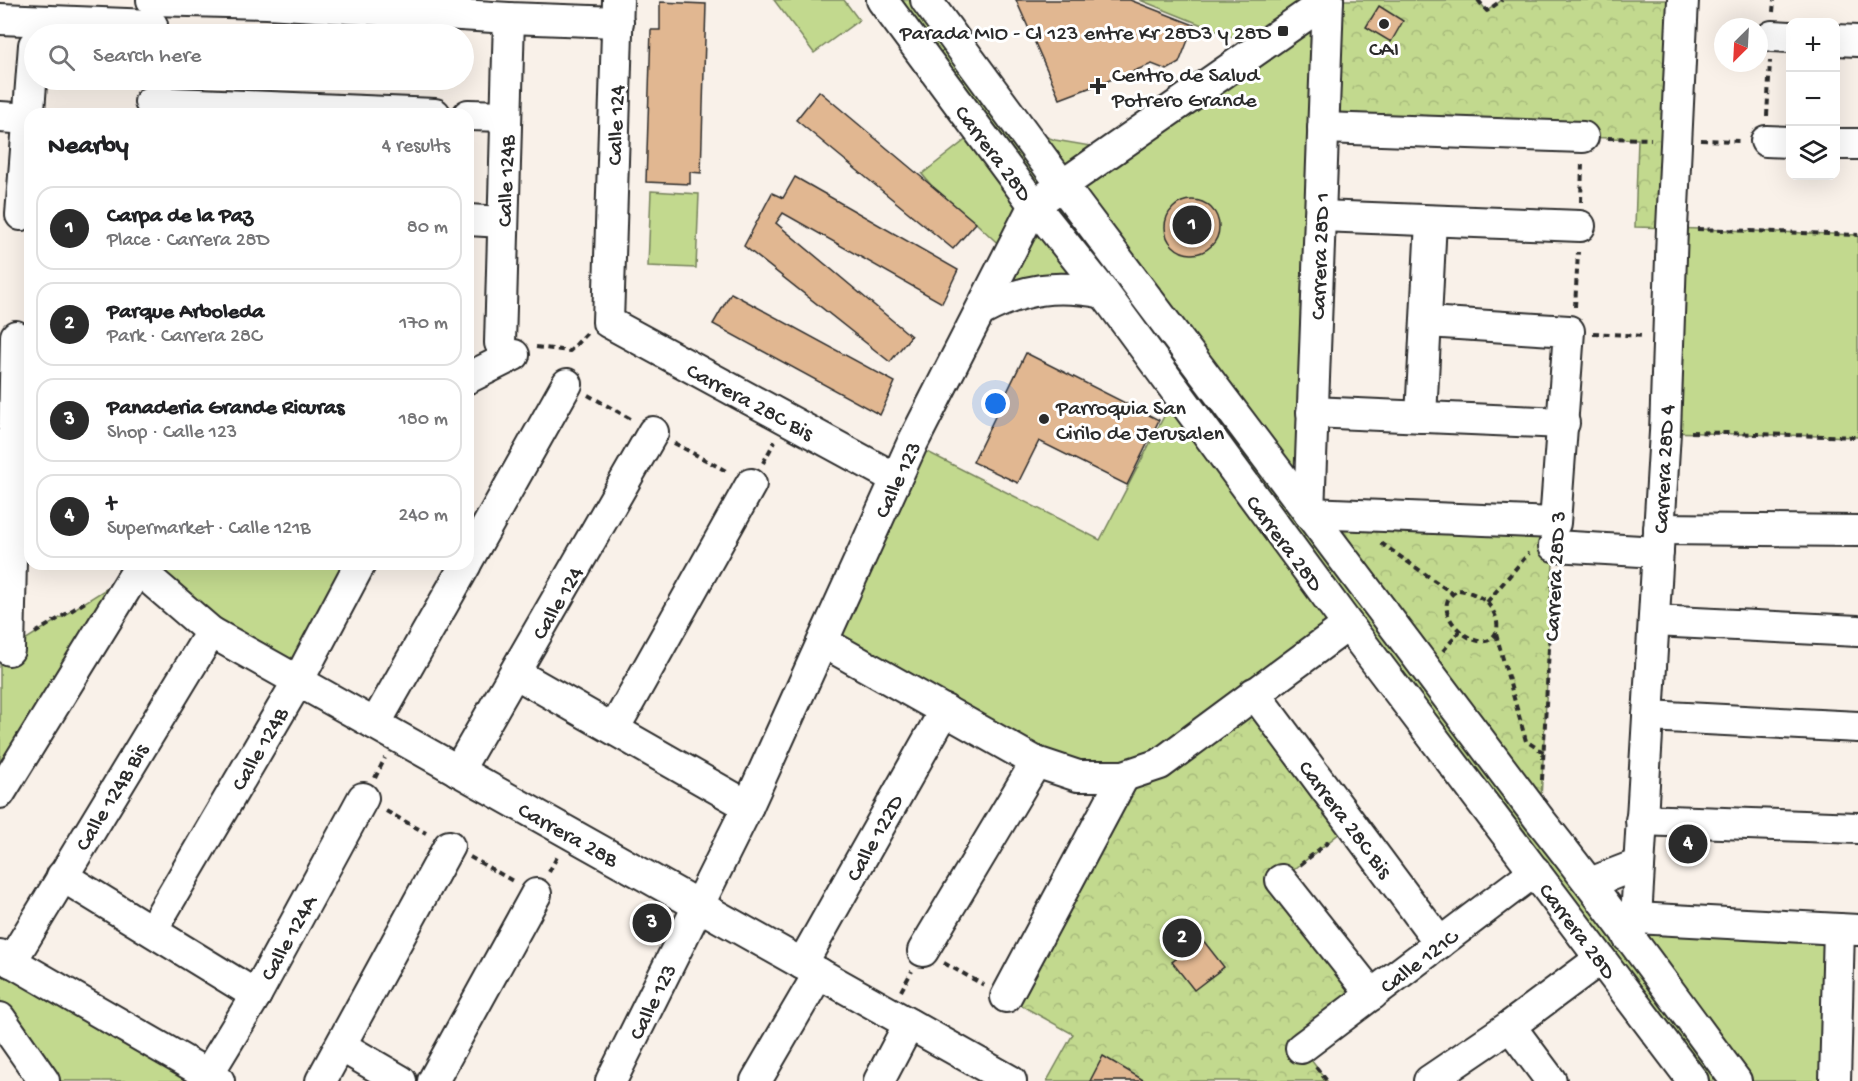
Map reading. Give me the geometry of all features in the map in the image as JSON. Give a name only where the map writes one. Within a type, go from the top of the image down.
[{"type":"street","name":"Carrera 28D","points":[[882,0],[1034,205],[1104,293],[1348,625],[1693,1081]]},
{"type":"street","name":"Carrera 28D","points":[[926,0],[1062,185],[1540,820],[1590,883],[1632,928],[1736,1081]]},
{"type":"street","name":"Calle 123","points":[[611,1081],[748,806],[895,478],[1034,205],[1328,0]]},
{"type":"street","name":"Carrera 28D 1","points":[[1308,513],[1328,0]]},
{"type":"street","name":"Carrera 28D 4","points":[[1632,928],[1639,864],[1665,432],[1683,0]]},
{"type":"street","points":[[94,24],[268,1],[508,18],[618,11]]},
{"type":"street","name":"Calle 124","points":[[608,322],[618,11]]},
{"type":"street","name":"Calle 124B","points":[[508,18],[503,222],[514,348]]},
{"type":"street","points":[[0,19],[24,29]]},
{"type":"street","points":[[1840,40],[1858,41]]},
{"type":"street","points":[[17,215],[14,118],[24,78]]},
{"type":"street","points":[[150,99],[236,108]]},
{"type":"street","points":[[474,115],[506,117]]},
{"type":"street","points":[[1323,128],[1583,137]]},
{"type":"street","points":[[1840,144],[1858,144]]},
{"type":"street","points":[[1320,216],[1580,226]]},
{"type":"street","points":[[474,220],[503,222]]},
{"type":"street","points":[[1421,417],[1431,221]]},
{"type":"street","points":[[981,311],[1003,299],[1028,291],[1079,288],[1104,293]]},
{"type":"street","name":"Carrera 28C Bis","points":[[608,322],[895,478]]},
{"type":"street","points":[[1427,322],[1577,332]]},
{"type":"street","name":"Carrera 28D 3","points":[[1555,534],[1563,423],[1577,332]]},
{"type":"street","points":[[9,650],[6,539],[7,436],[15,336]]},
{"type":"street","points":[[474,374],[514,348]]},
{"type":"street","points":[[474,549],[567,384]]},
{"type":"street","points":[[1312,412],[1563,423]]},
{"type":"street","name":"Calle 124","points":[[458,771],[653,432]]},
{"type":"street","points":[[614,729],[751,484]]},
{"type":"street","points":[[1308,513],[1658,541],[1858,531]]},
{"type":"street","points":[[0,793],[135,570]]},
{"type":"street","name":"Carrera 28B","points":[[140,570],[211,632],[899,1018],[995,1077]]},
{"type":"street","name":"Calle 124B","points":[[152,930],[298,681],[357,570]]},
{"type":"street","points":[[375,724],[463,570]]},
{"type":"street","points":[[1654,621],[1858,631]]},
{"type":"street","points":[[823,642],[1036,762],[1078,776],[1124,776],[1160,764],[1348,625]]},
{"type":"street","name":"Calle 124B Bis","points":[[5,958],[62,876],[211,632]]},
{"type":"street","points":[[516,673],[748,806]]},
{"type":"street","name":"Carrera 28C Bis","points":[[1254,693],[1440,943]]},
{"type":"street","name":"Calle 122D","points":[[756,1081],[811,969],[945,710]]},
{"type":"street","points":[[1648,716],[1858,727]]},
{"type":"street","points":[[923,951],[1036,762]]},
{"type":"street","points":[[1006,997],[1124,776]]},
{"type":"street","name":"Calle 124A","points":[[214,1078],[256,995],[363,798]]},
{"type":"street","points":[[1641,820],[1858,828]]},
{"type":"street","points":[[321,1081],[450,846]]},
{"type":"street","points":[[1590,883],[1639,864]]},
{"type":"street","name":"Calle 121C","points":[[1301,1048],[1535,871]]},
{"type":"street","points":[[62,876],[256,995]]},
{"type":"street","points":[[1281,880],[1371,995]]},
{"type":"street","points":[[433,1081],[536,894]]},
{"type":"street","points":[[1632,928],[1848,930],[1835,1081]]},
{"type":"street","points":[[5,958],[214,1078]]},
{"type":"street","points":[[1429,1081],[1510,1026],[1600,959]]},
{"type":"street","points":[[0,1018],[44,1081]]},
{"type":"street","points":[[879,1081],[899,1018]]},
{"type":"street","points":[[1510,1026],[1551,1081]]},
{"type":"street","points":[[341,1046],[401,1081]]},
{"type":"path","points":[[1478,0],[1486,11],[1502,0]]},
{"type":"path","points":[[1678,139],[1778,142],[1781,37],[1774,0]]},
{"type":"path","points":[[1672,228],[1858,235]]},
{"type":"path","points":[[514,348],[570,351],[591,329],[608,322]]},
{"type":"path","points":[[1577,332],[1669,337]]},
{"type":"path","points":[[1665,432],[1858,437]]},
{"type":"path","points":[[1487,602],[1555,534]]},
{"type":"path","name":"Carrera 28D 3","points":[[1540,820],[1555,534]]},
{"type":"path","points":[[1378,541],[1452,593]]},
{"type":"path","points":[[1496,634],[1489,640],[1481,641],[1460,631],[1447,611],[1448,598],[1452,593],[1459,590],[1466,591],[1487,602],[1497,618],[1496,634],[1526,741],[1544,752]]},
{"type":"path","points":[[9,650],[88,600]]},
{"type":"path","points":[[1281,880],[1351,824]]},
{"type":"path","points":[[899,1018],[923,951],[1006,997]]},
{"type":"green space","points":[[774,0],[844,0],[859,20],[814,53]]},
{"type":"green space","points":[[882,0],[926,0],[1036,133],[1055,140],[1096,147],[1259,48],[1140,0],[1328,0],[1309,513],[1540,820],[1636,918],[1839,929],[1835,1081],[1693,1081],[1348,625],[1160,764],[1078,776],[823,642],[912,444],[1100,540],[1176,393],[1104,293],[1003,299],[1009,254],[931,185],[922,174],[978,130]]},
{"type":"green space","points":[[1328,0],[1478,0],[1487,11],[1502,0],[1683,0],[1672,228],[1635,227],[1638,139],[1323,128]]},
{"type":"green space","points":[[651,191],[699,194],[696,268],[648,266]]},
{"type":"green space","points":[[1672,228],[1858,235],[1858,437],[1665,432]]},
{"type":"green space","points":[[1309,513],[1555,523],[1540,820]]},
{"type":"green space","points":[[137,570],[0,793],[0,649],[9,650]]},
{"type":"green space","points":[[139,570],[357,570],[298,681]]},
{"type":"green space","points":[[1254,693],[1351,824],[1281,880],[1372,995],[1302,1048],[1327,1081],[1047,1081],[1073,1034],[1006,997],[1124,776]]},
{"type":"green space","points":[[0,955],[219,1081],[44,1081],[0,1018]]},
{"type":"building","name":"Centro de Salud Potrero Grande","points":[[1016,0],[1130,0],[1194,25],[1179,63],[1167,70],[1152,64],[1060,99]]},
{"type":"building","points":[[660,2],[706,4],[701,173],[690,172],[690,184],[646,182],[651,30],[660,30]]},
{"type":"building","name":"CAI","points":[[1379,6],[1403,21],[1391,42],[1366,27]]},
{"type":"building","points":[[819,91],[976,223],[953,249],[796,120]]},
{"type":"building","points":[[795,177],[958,270],[942,303],[783,213],[776,223],[911,336],[890,362],[744,246],[772,193],[783,198]]},
{"type":"building","points":[[1192,200],[1202,202],[1211,208],[1217,217],[1219,227],[1217,237],[1211,246],[1202,252],[1192,254],[1182,252],[1173,246],[1167,237],[1165,227],[1167,217],[1173,208],[1182,202]]},
{"type":"building","points":[[731,293],[895,382],[880,415],[713,324]]},
{"type":"building","points":[[1026,353],[1159,420],[1127,485],[1039,441],[1018,483],[973,462]]},
{"type":"building","points":[[1202,939],[1224,967],[1194,990],[1172,962]]},
{"type":"building","points":[[1103,1056],[1145,1081],[1090,1081]]},
{"type":"place","name":"CAI","points":[[1384,24]]},
{"type":"place","name":"Parada MIO - Cl 123 entre Kr 28D3 y 28D","points":[[1283,31]]},
{"type":"place","name":"Centro de Salud Potrero Grande","points":[[1098,86]]},
{"type":"place","name":"Carpa de la Paz","points":[[1192,225]]},
{"type":"place","name":"Parroquia San Cirilo de Jerusalen","points":[[1044,419]]},
{"type":"place","name":"t","points":[[1688,844]]},
{"type":"place","name":"Panaderia Grande Ricuras","points":[[652,923]]},
{"type":"place","name":"Parque Arboleda","points":[[1182,938]]}]
